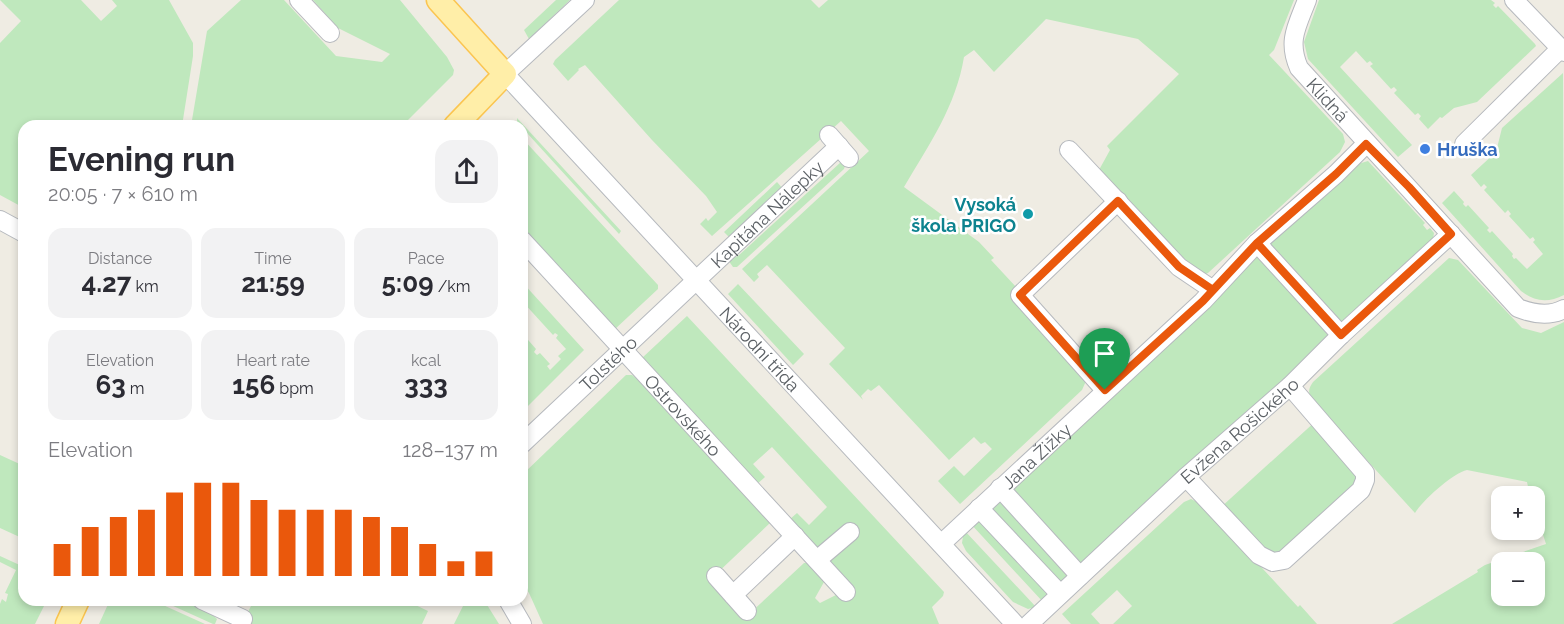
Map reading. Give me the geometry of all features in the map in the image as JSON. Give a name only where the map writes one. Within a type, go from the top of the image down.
[{"type":"main road","points":[[438,0],[506,74],[460,120]]},
{"type":"main road","points":[[67,624],[75,606]]},
{"type":"street","points":[[299,0],[330,33]]},
{"type":"street","points":[[506,74],[585,0]]},
{"type":"street","name":"Klidná","points":[[1307,0],[1294,32],[1293,54],[1299,68],[1518,308],[1536,314],[1559,312],[1564,309]]},
{"type":"street","points":[[1464,144],[1562,50],[1514,0]]},
{"type":"street","name":"Národní třída","points":[[506,74],[1015,624]]},
{"type":"street","name":"Jana Žižky","points":[[941,544],[1203,301],[1257,243],[1336,174],[1366,144]]},
{"type":"street","name":"Kapitána Nálepky","points":[[696,281],[839,146]]},
{"type":"street","points":[[1069,150],[1179,267],[1213,290]]},
{"type":"street","points":[[1105,390],[1020,295],[1118,201]]},
{"type":"street","points":[[0,220],[18,230]]},
{"type":"street","name":"Evžena Rošického","points":[[1029,624],[1186,477],[1290,386],[1341,335],[1451,234]]},
{"type":"street","points":[[1257,243],[1341,335]]},
{"type":"street","name":"Ostrovského","points":[[528,246],[846,591]]},
{"type":"street","name":"Tolstého","points":[[528,438],[696,281]]},
{"type":"street","points":[[1186,477],[1259,555],[1273,562],[1284,560],[1361,490],[1365,480],[1365,473],[1290,386]]},
{"type":"street","points":[[1000,488],[1080,576]]},
{"type":"street","points":[[979,508],[1060,594]]},
{"type":"street","points":[[817,560],[850,532]]},
{"type":"street","points":[[733,595],[795,536]]},
{"type":"street","points":[[716,576],[747,611]]},
{"type":"street","points":[[215,606],[243,619]]},
{"type":"street","points":[[512,606],[522,624]]},
{"type":"green space","points":[[0,0],[81,0],[101,21],[117,6],[112,0],[169,0],[193,43],[183,120],[18,120],[18,205],[0,195],[0,43],[21,21]]},
{"type":"green space","points":[[241,0],[284,0],[336,56],[382,62],[390,54],[338,28],[313,0],[400,0],[447,57],[454,70],[453,75],[408,120],[192,120],[207,31]]},
{"type":"green space","points":[[556,0],[570,0],[529,39],[524,30]]},
{"type":"green space","points":[[619,0],[811,0],[819,8],[828,0],[1294,0],[1274,50],[1269,55],[1343,134],[1345,142],[1340,152],[1208,273],[1201,276],[1099,170],[1110,150],[1107,146],[1179,74],[1138,39],[1046,19],[994,72],[974,50],[964,57],[948,109],[904,187],[979,242],[994,258],[991,260],[1017,288],[1086,381],[1082,390],[960,504],[938,481],[954,466],[964,476],[992,449],[985,442],[981,444],[974,437],[949,460],[879,385],[871,391],[868,389],[861,396],[863,400],[829,364],[845,348],[767,265],[757,274],[759,277],[754,282],[742,269],[869,151],[841,121],[712,236],[700,224],[706,218],[708,221],[717,212],[706,196],[585,65],[578,69],[568,81],[553,64]]},
{"type":"green space","points":[[1319,0],[1491,0],[1495,3],[1493,5],[1496,8],[1498,6],[1536,46],[1477,102],[1454,108],[1428,129],[1419,119],[1421,116],[1418,113],[1415,115],[1394,93],[1397,90],[1394,87],[1391,89],[1370,66],[1373,64],[1370,61],[1367,63],[1356,51],[1340,67],[1412,145],[1398,157],[1308,59],[1304,42]]},
{"type":"green space","points":[[1563,73],[1564,295],[1542,300],[1521,291],[1442,203],[1454,191],[1464,202],[1463,204],[1466,207],[1468,205],[1489,228],[1487,230],[1490,233],[1492,231],[1513,254],[1514,259],[1516,258],[1527,269],[1543,254],[1533,242],[1535,240],[1533,237],[1530,239],[1509,216],[1511,214],[1508,210],[1505,213],[1484,190],[1487,187],[1484,184],[1481,187],[1471,175],[1496,152],[1502,128]]},
{"type":"green space","points":[[528,130],[621,231],[619,234],[528,134]]},
{"type":"green space","points":[[528,144],[658,285],[658,289],[614,330],[528,246]]},
{"type":"green space","points":[[1368,161],[1425,223],[1423,225],[1427,230],[1430,228],[1434,233],[1433,239],[1349,320],[1347,317],[1344,319],[1345,322],[1348,321],[1079,569],[1077,558],[1020,497],[1010,495],[1011,483],[1251,259],[1358,164]]},
{"type":"green space","points":[[841,162],[845,166],[844,169],[737,267],[733,267],[728,260],[738,256]]},
{"type":"green space","points":[[777,182],[784,190],[731,239],[724,232]]},
{"type":"green space","points":[[1449,258],[1458,260],[1522,328],[1541,333],[1564,322],[1564,624],[1392,624],[1491,563],[1491,606],[1545,606],[1545,552],[1523,552],[1546,544],[1545,486],[1528,486],[1527,482],[1467,470],[1454,476],[1439,488],[1415,513],[1312,400],[1310,387]]},
{"type":"green space","points":[[738,284],[804,354],[793,365],[728,294]]},
{"type":"green space","points":[[528,289],[584,350],[528,406],[528,340],[536,349],[534,352],[537,355],[540,353],[550,364],[547,366],[550,370],[561,359],[558,356],[566,349],[556,338],[558,335],[555,333],[553,335],[528,308]]},
{"type":"green space","points":[[687,316],[944,592],[932,607],[939,624],[543,624],[528,592],[528,469],[626,375],[632,375],[637,379],[770,523],[713,577],[748,615],[804,563],[807,563],[824,582],[815,598],[820,603],[836,595],[843,596],[789,520],[797,513],[809,525],[827,507],[772,447],[753,464],[765,477],[757,484],[642,358]]},
{"type":"green space","points":[[1317,420],[1359,480],[1281,558],[1260,553],[1220,508]]},
{"type":"green space","points":[[0,455],[18,463],[18,536],[0,528]]},
{"type":"green space","points":[[1001,493],[1074,573],[1058,588],[984,509]]},
{"type":"green space","points":[[1191,499],[1205,506],[1298,607],[1300,605],[1317,624],[1113,624],[1132,606],[1117,590],[1091,614],[1100,624],[1071,624],[1062,614],[1184,502]]},
{"type":"green space","points":[[980,513],[1054,592],[1043,602],[970,523]]},
{"type":"green space","points":[[964,530],[1036,607],[1028,609],[1013,602],[966,551],[962,543]]},
{"type":"green space","points":[[0,556],[18,564],[18,606],[44,606],[35,624],[0,624],[0,604],[2,599],[6,602],[8,594],[5,593],[16,570],[0,562]]},
{"type":"green space","points":[[107,606],[165,606],[205,624],[99,624]]},
{"type":"green space","points":[[173,606],[201,606],[217,619],[213,624]]},
{"type":"green space","points":[[251,606],[418,606],[428,611],[422,624],[242,624]]},
{"type":"green space","points":[[463,606],[488,606],[499,624],[454,624]]},
{"type":"place","name":"Hruška","points":[[1425,149]]},
{"type":"place","name":"Vysoká škola PRIGO","points":[[1028,214]]},
{"type":"route","points":[[1105,390],[1020,295],[1118,201],[1179,267],[1213,290],[1257,243],[1341,335],[1451,234],[1366,144],[1336,174],[1257,243],[1203,301],[1105,390]]}]
